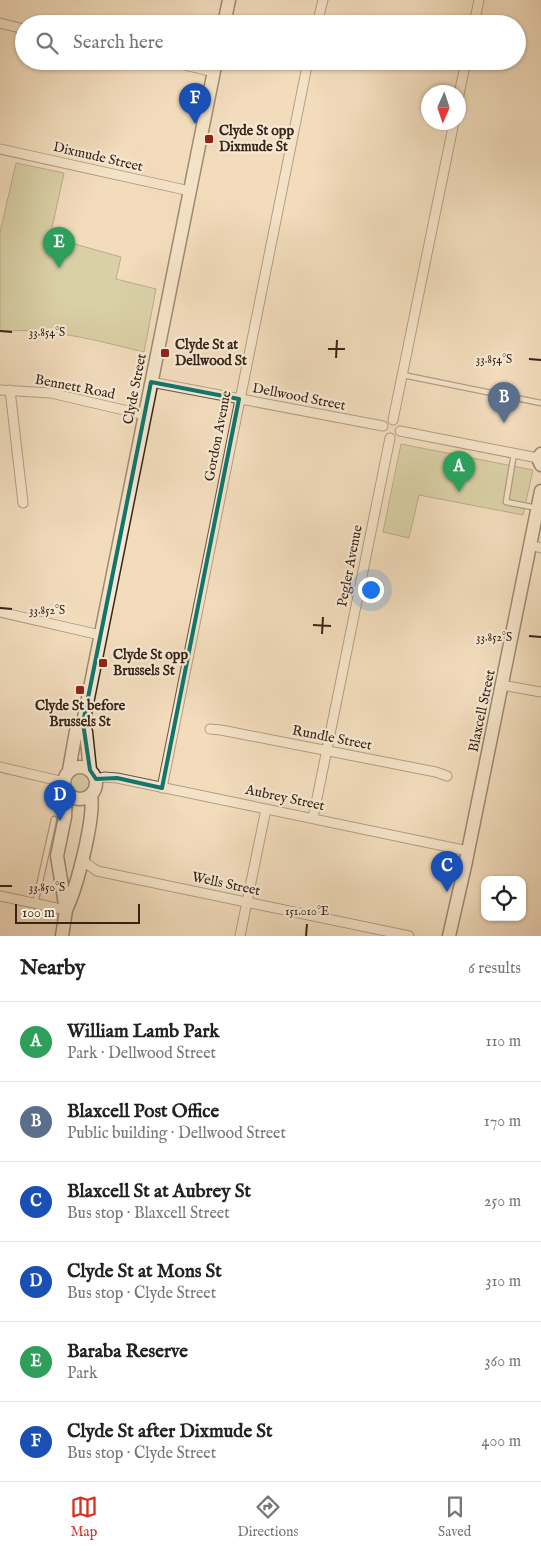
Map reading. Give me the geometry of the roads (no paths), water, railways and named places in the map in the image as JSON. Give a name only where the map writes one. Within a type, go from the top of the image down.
[{"type":"main road","points":[[226,15],[230,0]]},
{"type":"main road","name":"Clyde Street","points":[[70,770],[76,731],[82,723],[214,70]]},
{"type":"main road","name":"Blaxcell Street","points":[[449,936],[502,685],[536,546],[537,508],[541,491]]},
{"type":"main road","name":"Clyde Street","points":[[82,723],[86,732],[93,775]]},
{"type":"main road","points":[[65,787],[75,798],[86,798],[91,795],[95,788],[93,775],[80,766],[66,774],[65,787],[65,817],[58,856],[66,910]]},
{"type":"main road","points":[[62,936],[66,910],[73,895],[82,857],[92,807],[91,795]]},
{"type":"street","points":[[319,15],[323,0]]},
{"type":"street","points":[[476,15],[479,0]]},
{"type":"street","points":[[0,23],[15,27]]},
{"type":"street","name":"Gordon Avenue","points":[[162,788],[306,70]]},
{"type":"street","points":[[461,85],[464,70]]},
{"type":"street","points":[[393,420],[452,130]]},
{"type":"street","name":"Dixmude Street","points":[[0,149],[190,191]]},
{"type":"street","name":"Dellwood Street","points":[[151,382],[383,426]]},
{"type":"street","name":"Bennett Road","points":[[0,390],[51,393],[145,415]]},
{"type":"street","points":[[10,390],[23,503]]},
{"type":"street","points":[[393,420],[400,426],[400,431],[396,436],[390,438],[384,432],[383,426],[388,421],[393,420]]},
{"type":"street","points":[[400,431],[540,459]]},
{"type":"street","name":"Pegler Avenue","points":[[313,818],[390,438]]},
{"type":"street","points":[[0,612],[100,635]]},
{"type":"street","points":[[502,685],[541,692]]},
{"type":"street","name":"Rundle Street","points":[[210,729],[436,772],[447,776]]},
{"type":"street","points":[[0,768],[65,787]]},
{"type":"street","name":"Aubrey Street","points":[[93,775],[117,778],[468,850]]},
{"type":"street","points":[[240,936],[266,809]]},
{"type":"street","points":[[82,857],[87,864],[97,871]]},
{"type":"street","points":[[77,881],[97,871]]},
{"type":"street","name":"Wells Street","points":[[97,871],[409,936]]},
{"type":"street","points":[[0,896],[66,910]]},
{"type":"lane","points":[[402,375],[541,403]]},
{"type":"lane","points":[[514,453],[506,502],[537,508]]},
{"type":"lane","points":[[35,904],[54,819]]},
{"type":"place","name":"Clyde St after Dixmude St","points":[[195,124]]},
{"type":"place","name":"Clyde St opp Dixmude St","points":[[209,139]]},
{"type":"place","name":"Baraba Reserve","points":[[59,268]]},
{"type":"place","name":"Clyde St at Dellwood St","points":[[165,353]]},
{"type":"place","name":"Blaxcell Post Office","points":[[504,423]]},
{"type":"place","name":"William Lamb Park","points":[[459,492]]},
{"type":"place","name":"Clyde St opp Brussels St","points":[[103,663]]},
{"type":"place","name":"Clyde St before Brussels St","points":[[80,690]]},
{"type":"place","name":"Clyde St at Mons St","points":[[60,821]]},
{"type":"place","name":"Blaxcell St at Aubrey St","points":[[447,892]]}]
